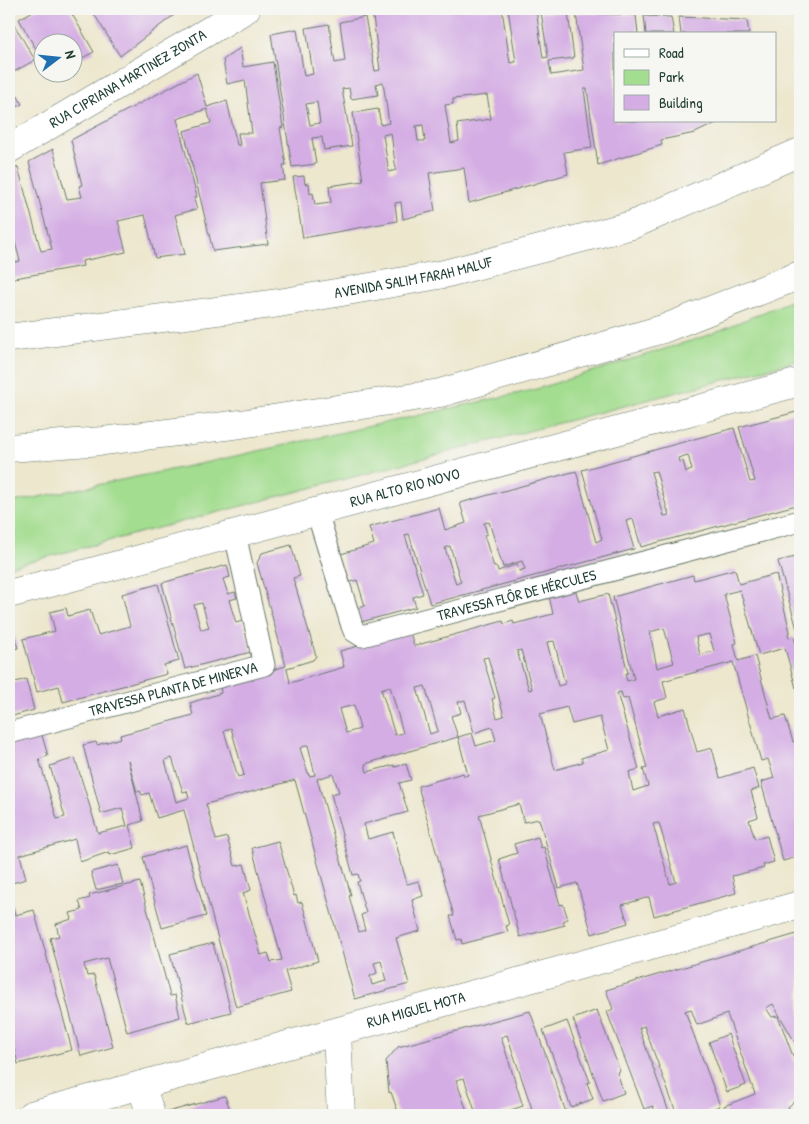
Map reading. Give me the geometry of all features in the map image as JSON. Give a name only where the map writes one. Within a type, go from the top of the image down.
[{"type":"main road","name":"RUA CIPRIANA MARTINEZ ZONTA","points":[[9,150],[246,9]]},
{"type":"main road","name":"AVENIDA SALIM FARAH MALUF","points":[[9,338],[279,303],[444,274],[632,225],[800,152]]},
{"type":"main road","points":[[9,448],[103,441],[241,424],[440,393],[663,329],[800,275]]},
{"type":"main road","name":"RUA ALTO RIO NOVO","points":[[9,594],[800,382]]},
{"type":"main road","name":"RUA MIGUEL MOTA","points":[[31,1115],[337,1033],[800,905]]},
{"type":"main road","points":[[337,1033],[341,1115]]},
{"type":"main road","points":[[141,1085],[151,1115]]},
{"type":"lane","name":"TRAVESSA FLÔR DE HÉRCULES","points":[[317,512],[352,626],[354,631],[362,636],[800,521]]},
{"type":"lane","name":"TRAVESSA PLANTA DE MINERVA","points":[[9,733],[264,665],[235,534]]},
{"type":"green space","points":[[800,297],[800,360],[9,567],[9,503],[204,463],[533,390],[706,336]]},
{"type":"building","points":[[37,9],[69,9],[94,52],[82,58],[82,32],[32,32],[32,42],[19,19]]},
{"type":"building","points":[[91,9],[176,9],[178,12],[120,56]]},
{"type":"building","points":[[436,9],[502,9],[510,63],[516,62],[508,9],[536,9],[543,58],[548,57],[541,12],[568,13],[574,58],[549,61],[551,75],[584,70],[576,13],[636,15],[638,32],[614,32],[614,122],[718,122],[695,133],[661,140],[662,145],[598,165],[587,89],[584,89],[592,148],[564,152],[568,174],[469,203],[464,168],[429,173],[435,211],[403,219],[401,202],[395,203],[397,221],[303,238],[293,177],[304,176],[305,184],[309,183],[310,194],[313,193],[315,205],[331,203],[329,186],[363,181],[353,113],[378,109],[381,125],[389,123],[383,82],[376,84],[378,95],[351,99],[349,88],[342,89],[352,146],[324,150],[322,137],[312,138],[316,164],[292,167],[271,34],[297,29],[304,76],[313,74],[306,28],[329,24],[335,63],[345,61],[340,22],[365,17],[375,71],[380,70],[373,17]],"holes":[[[487,95],[491,119],[457,124],[459,141],[451,143],[445,105],[453,104],[453,99]],[[317,102],[320,123],[310,125],[306,104]],[[423,125],[425,141],[418,141],[416,126]],[[391,133],[396,170],[389,172],[383,135]]]},
{"type":"building","points":[[9,16],[32,55],[32,62],[10,74]]},
{"type":"building","points":[[644,16],[671,17],[674,32],[646,32]]},
{"type":"building","points":[[679,17],[747,20],[749,32],[681,32]]},
{"type":"building","points":[[240,48],[243,67],[273,62],[283,127],[280,128],[286,165],[283,165],[285,180],[260,183],[268,244],[213,251],[184,131],[211,123],[207,109],[177,119],[197,197],[194,198],[197,209],[175,215],[185,254],[155,258],[145,215],[118,221],[126,252],[82,261],[83,266],[9,279],[9,242],[15,262],[20,261],[9,220],[9,172],[18,167],[41,251],[52,249],[29,162],[53,149],[67,199],[82,197],[79,186],[82,185],[71,140],[197,73],[207,107],[227,101],[237,145],[240,145],[238,133],[252,133],[245,80],[227,84],[223,60]]},
{"type":"building","points":[[9,80],[22,104],[9,111]]},
{"type":"building","points":[[800,411],[800,504],[641,547],[633,519],[626,521],[634,549],[430,604],[409,534],[405,535],[423,594],[413,597],[416,607],[361,622],[357,609],[365,606],[357,580],[350,582],[341,554],[374,544],[369,527],[439,508],[445,530],[466,523],[460,503],[576,471],[596,542],[602,539],[582,470],[734,428],[750,482],[755,481],[739,427]],"holes":[[[688,455],[692,470],[686,472],[683,461],[679,462],[678,458]],[[656,471],[669,515],[664,516],[651,472]],[[489,522],[503,567],[522,561],[525,569],[519,571],[517,564],[498,571],[497,567],[494,567],[484,535],[487,534],[484,523]],[[450,546],[461,582],[456,584],[445,548]]]},
{"type":"building","points":[[291,545],[300,576],[293,578],[316,656],[313,660],[287,668],[290,683],[344,667],[340,651],[410,632],[414,646],[503,621],[504,624],[513,621],[514,624],[553,614],[549,596],[575,589],[579,601],[608,594],[628,673],[625,674],[627,681],[634,679],[613,597],[693,575],[694,580],[735,569],[739,584],[776,574],[790,632],[788,633],[789,638],[794,637],[796,644],[800,643],[800,687],[796,688],[785,648],[759,655],[740,590],[724,594],[737,643],[734,644],[738,661],[755,656],[772,719],[785,716],[793,742],[800,740],[800,856],[783,861],[761,782],[774,778],[768,759],[761,761],[733,662],[663,681],[667,698],[654,702],[658,716],[685,708],[697,752],[712,748],[720,778],[753,768],[759,788],[751,791],[758,817],[749,820],[755,839],[767,836],[774,862],[763,865],[764,868],[732,876],[736,893],[654,916],[649,897],[622,905],[628,923],[592,934],[577,883],[559,888],[539,819],[524,822],[519,804],[479,815],[509,925],[506,926],[508,932],[462,944],[461,939],[457,940],[450,916],[454,916],[418,786],[463,773],[464,776],[468,775],[458,737],[365,764],[367,772],[406,764],[411,780],[399,783],[408,812],[364,824],[368,839],[393,832],[407,884],[419,881],[423,896],[412,900],[420,931],[396,938],[409,984],[355,999],[295,780],[206,804],[216,840],[227,837],[235,866],[244,864],[251,890],[243,893],[261,955],[268,953],[271,962],[282,960],[252,848],[278,841],[294,896],[296,895],[298,903],[302,902],[318,961],[285,971],[291,992],[236,1007],[184,810],[157,818],[149,793],[142,795],[140,791],[137,792],[128,760],[143,821],[129,825],[135,848],[110,855],[109,852],[80,862],[75,839],[20,855],[26,879],[9,884],[9,740],[41,732],[48,756],[39,759],[57,819],[65,817],[50,766],[75,758],[98,833],[127,826],[122,808],[101,814],[83,745],[96,742],[97,745],[121,738],[120,735],[193,715],[190,703],[221,693],[220,685],[286,666],[257,563],[262,553]],"holes":[[[664,628],[674,663],[657,668],[650,632]],[[709,634],[714,651],[700,655],[696,637]],[[554,641],[565,684],[558,686],[547,642]],[[521,650],[532,689],[529,690],[517,651]],[[488,657],[504,716],[497,718],[492,699],[495,698],[483,658]],[[390,686],[403,733],[395,735],[381,689]],[[425,686],[438,731],[430,734],[417,688]],[[621,692],[623,699],[628,698],[647,768],[643,769],[648,786],[633,791],[629,772],[639,769],[617,693]],[[465,700],[474,733],[492,727],[496,740],[476,746],[472,733],[458,737],[451,716],[461,713],[458,702]],[[354,705],[360,729],[346,733],[339,709]],[[567,707],[572,724],[600,717],[609,750],[581,758],[583,762],[555,770],[540,714]],[[231,728],[244,775],[238,777],[224,731]],[[308,745],[315,775],[309,776],[300,748]],[[172,758],[183,792],[187,791],[189,798],[176,802],[165,760]],[[333,774],[339,792],[331,794],[353,875],[358,874],[360,881],[357,882],[366,913],[361,915],[365,930],[359,932],[349,896],[351,895],[317,779]],[[659,823],[676,882],[670,884],[653,824]],[[381,961],[386,981],[372,985],[370,976],[377,973],[374,963]]]},
{"type":"building","points":[[800,556],[800,640],[778,561]]},
{"type":"building","points":[[227,565],[230,577],[223,579],[228,594],[235,592],[237,598],[229,600],[236,623],[243,621],[251,652],[185,669],[162,583]],"holes":[[[202,603],[209,628],[201,630],[194,605]]]},
{"type":"building","points":[[158,584],[179,661],[164,665],[167,674],[63,702],[59,686],[37,692],[23,639],[55,631],[50,612],[66,608],[68,616],[90,610],[98,635],[130,626],[122,594]]},
{"type":"building","points":[[9,623],[18,648],[9,650]]},
{"type":"building","points":[[26,679],[34,710],[9,717],[9,684]]},
{"type":"building","points":[[538,837],[541,848],[544,847],[560,905],[563,904],[568,919],[563,921],[565,925],[520,937],[499,859],[517,853],[514,844]]},
{"type":"building","points":[[186,845],[206,916],[162,928],[143,857]]},
{"type":"building","points":[[118,865],[123,884],[96,890],[91,872]]},
{"type":"building","points":[[140,882],[170,996],[175,995],[180,1017],[127,1032],[107,958],[84,964],[87,976],[94,975],[113,1047],[81,1056],[50,938],[59,936],[56,924],[72,919],[70,913],[82,910],[79,901],[90,898],[89,895]]},
{"type":"building","points":[[9,892],[15,915],[34,910],[72,1050],[18,1064],[9,1028]]},
{"type":"building","points":[[800,933],[800,1051],[773,1004],[766,1008],[772,1017],[778,1016],[800,1075],[800,1096],[788,1107],[793,1115],[722,1115],[727,1113],[724,1106],[755,1094],[727,1014],[697,1025],[691,1009],[685,1011],[720,1106],[696,1115],[677,1115],[644,1026],[639,1028],[670,1115],[656,1115],[653,1106],[644,1109],[607,1012],[613,1009],[606,990]]},
{"type":"building","points":[[213,943],[231,1012],[188,1023],[170,954]]},
{"type":"building","points":[[597,1010],[620,1071],[617,1072],[624,1093],[603,1101],[573,1019]]},
{"type":"building","points":[[530,1011],[567,1115],[517,1115],[532,1109],[507,1035],[501,1037],[523,1106],[495,1115],[399,1115],[391,1092],[389,1093],[386,1061],[398,1047]],"holes":[[[464,1078],[475,1111],[468,1114],[456,1080]]]},
{"type":"building","points":[[567,1021],[590,1082],[587,1083],[593,1099],[571,1107],[543,1030]]},
{"type":"building","points":[[728,1034],[746,1085],[727,1092],[709,1042]]},
{"type":"building","points":[[225,1096],[232,1115],[164,1115],[164,1113]]},
{"type":"building","points":[[291,1111],[291,1115],[278,1115]]}]
